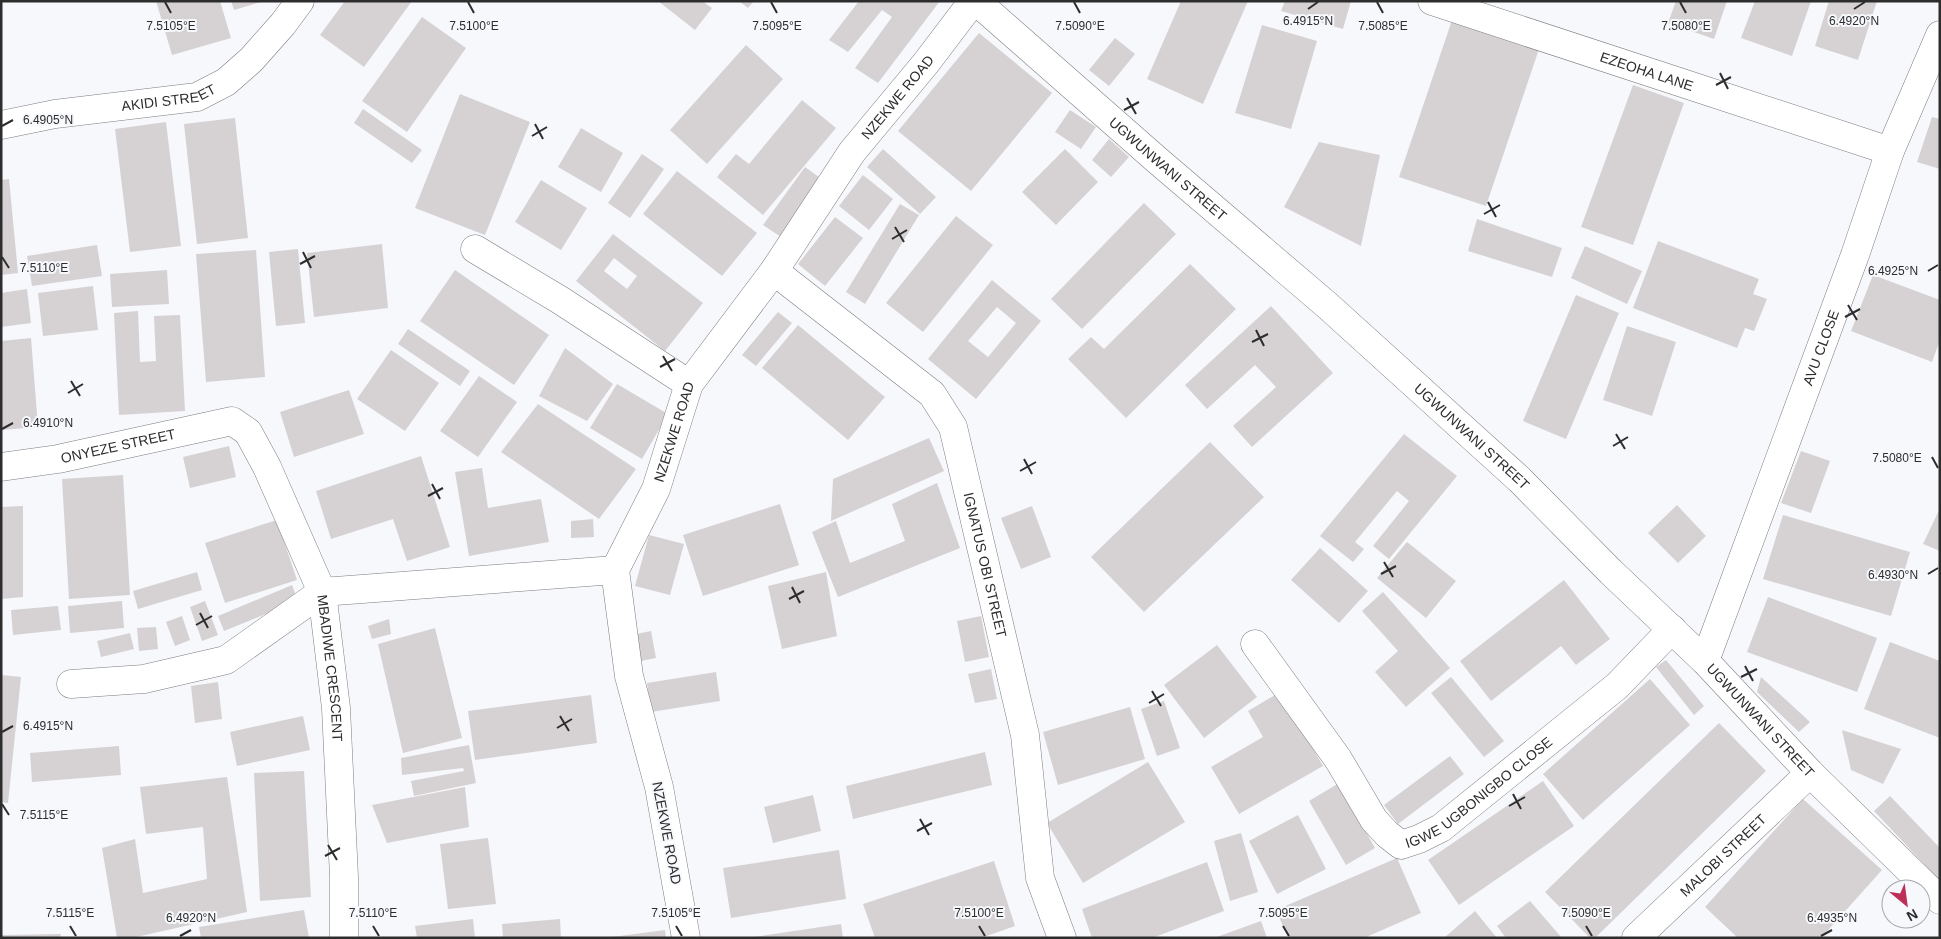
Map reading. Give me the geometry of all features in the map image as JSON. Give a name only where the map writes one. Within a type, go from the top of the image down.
[{"type":"street","name":"AKIDI STREET","points":[[1,125],[55,114],[197,97],[226,82],[251,60],[300,1]]},
{"type":"street","name":"NZEKWE ROAD","points":[[686,938],[659,787],[629,676],[615,570],[656,489],[690,384],[774,271],[852,152],[926,63],[974,1]]},
{"type":"street","name":"UGWUNWANI STREET","points":[[974,1],[1156,160],[1250,238],[1405,374],[1520,479],[1612,572],[1705,661],[1810,773],[1940,900]]},
{"type":"street","name":"EZEOHA LANE","points":[[1432,1],[1890,151]]},
{"type":"street","name":"AVU CLOSE","points":[[1705,661],[1855,254],[1890,151],[1940,35]]},
{"type":"street","points":[[475,249],[560,300],[690,384]]},
{"type":"street","name":"IGNATUS OBI STREET","points":[[774,271],[932,394],[953,428],[1026,735],[1040,878],[1062,938]]},
{"type":"street","name":"ONYEZE STREET","points":[[1,467],[58,459],[232,421]]},
{"type":"street","name":"MBADIWE CRESCENT","points":[[232,421],[248,432],[267,467],[322,592],[336,708],[344,877],[344,938]]},
{"type":"street","points":[[71,684],[144,679],[226,660],[322,592],[615,570]]},
{"type":"street","name":"IGWE UGBONIGBO CLOSE","points":[[1255,644],[1338,758],[1374,820],[1401,845],[1419,839],[1441,828],[1617,686],[1672,629]]},
{"type":"street","name":"MALOBI STREET","points":[[1636,938],[1810,773]]},
{"type":"building","points":[[156,1],[220,1],[231,38],[172,55]]},
{"type":"building","points":[[231,1],[261,1],[261,2],[234,10]]},
{"type":"building","points":[[345,1],[412,1],[364,67],[320,35]]},
{"type":"building","points":[[658,1],[702,1],[712,8],[695,30]]},
{"type":"building","points":[[739,1],[754,1],[748,8]]},
{"type":"building","points":[[859,1],[940,1],[878,83],[855,68],[892,17],[882,10],[848,52],[829,40]]},
{"type":"building","points":[[1181,1],[1248,1],[1203,104],[1147,79]]},
{"type":"building","points":[[1285,1],[1351,1],[1343,29],[1281,11]]},
{"type":"building","points":[[1676,1],[1727,1],[1714,39],[1668,23]]},
{"type":"building","points":[[1755,1],[1811,1],[1792,56],[1741,38]]},
{"type":"building","points":[[1829,1],[1877,1],[1858,60],[1815,46]]},
{"type":"building","points":[[422,17],[466,48],[407,132],[362,101]]},
{"type":"building","points":[[1452,20],[1539,49],[1486,206],[1399,177]]},
{"type":"building","points":[[1262,25],[1317,41],[1291,129],[1235,113]]},
{"type":"building","points":[[979,33],[1052,93],[971,191],[898,131]]},
{"type":"building","points":[[1115,38],[1135,54],[1109,86],[1089,70]]},
{"type":"building","points":[[746,45],[783,79],[707,164],[670,130]]},
{"type":"building","points":[[1633,85],[1684,103],[1633,245],[1581,227]]},
{"type":"building","points":[[460,94],[530,122],[485,235],[415,208]]},
{"type":"building","points":[[802,100],[836,128],[763,215],[717,177],[736,154],[749,164]]},
{"type":"building","points":[[363,109],[422,150],[412,163],[354,123]]},
{"type":"building","points":[[1070,110],[1096,127],[1081,149],[1055,132]]},
{"type":"building","points":[[1932,117],[1940,119],[1940,169],[1917,162]]},
{"type":"building","points":[[235,118],[248,238],[197,244],[184,124]]},
{"type":"building","points":[[166,122],[181,246],[130,252],[115,129]]},
{"type":"building","points":[[581,128],[623,153],[601,192],[558,167]]},
{"type":"building","points":[[1109,139],[1129,157],[1111,177],[1092,160]]},
{"type":"building","points":[[1319,142],[1380,155],[1361,246],[1284,207]]},
{"type":"building","points":[[883,149],[936,197],[920,214],[867,167]]},
{"type":"building","points":[[1065,149],[1098,182],[1056,225],[1022,192]]},
{"type":"building","points":[[642,154],[664,169],[630,218],[608,203]]},
{"type":"building","points":[[805,167],[823,180],[781,237],[763,225]]},
{"type":"building","points":[[677,171],[757,233],[722,276],[643,214]]},
{"type":"building","points":[[863,175],[893,199],[869,230],[839,206]]},
{"type":"building","points":[[9,179],[18,273],[1,275],[1,180]]},
{"type":"building","points":[[541,180],[587,208],[561,250],[515,222]]},
{"type":"building","points":[[1144,203],[1176,234],[1082,329],[1051,299]]},
{"type":"building","points":[[900,204],[919,215],[865,304],[846,292]]},
{"type":"building","points":[[956,216],[993,245],[923,332],[886,303]]},
{"type":"building","points":[[835,217],[863,238],[825,286],[798,264]]},
{"type":"building","points":[[1477,219],[1562,248],[1552,277],[1468,251]]},
{"type":"building","points":[[613,234],[703,303],[665,351],[576,281]],"holes":[[[614,258],[637,276],[627,289],[604,271]]]},
{"type":"building","points":[[1658,241],[1759,279],[1753,294],[1767,299],[1754,331],[1745,328],[1737,348],[1633,308]]},
{"type":"building","points":[[382,244],[388,308],[314,317],[307,253]]},
{"type":"building","points":[[97,245],[102,276],[32,286],[27,256]]},
{"type":"building","points":[[1585,246],[1642,271],[1627,304],[1571,278]]},
{"type":"building","points":[[298,249],[305,323],[276,326],[269,252]]},
{"type":"building","points":[[256,250],[265,377],[206,382],[196,254]]},
{"type":"building","points":[[1190,264],[1236,309],[1126,418],[1068,359],[1091,337],[1104,349]]},
{"type":"building","points":[[167,270],[169,304],[112,307],[110,274]]},
{"type":"building","points":[[455,270],[549,335],[514,385],[420,321]]},
{"type":"building","points":[[1873,275],[1940,300],[1940,340],[1932,362],[1851,331]]},
{"type":"building","points":[[992,280],[1041,321],[976,399],[928,359]],"holes":[[[997,307],[1016,323],[988,357],[968,341]]]},
{"type":"building","points":[[93,286],[98,330],[43,336],[38,293]]},
{"type":"building","points":[[27,289],[31,323],[1,327],[1,293]]},
{"type":"building","points":[[1576,295],[1619,313],[1566,439],[1523,421]]},
{"type":"building","points":[[1271,306],[1333,373],[1252,447],[1233,426],[1276,387],[1255,365],[1207,409],[1185,385]]},
{"type":"building","points":[[138,311],[140,362],[156,361],[154,316],[180,315],[185,411],[119,415],[114,313]]},
{"type":"building","points":[[778,312],[792,323],[756,366],[742,355]]},
{"type":"building","points":[[798,325],[885,397],[848,440],[762,368]]},
{"type":"building","points":[[1627,326],[1676,342],[1652,416],[1603,400]]},
{"type":"building","points":[[408,329],[470,371],[460,386],[398,344]]},
{"type":"building","points":[[31,338],[38,427],[1,430],[1,341]]},
{"type":"building","points":[[565,348],[613,384],[587,421],[539,396]]},
{"type":"building","points":[[391,350],[439,383],[405,431],[357,399]]},
{"type":"building","points":[[479,376],[517,402],[478,457],[440,431]]},
{"type":"building","points":[[617,384],[668,414],[642,459],[590,428]]},
{"type":"building","points":[[349,390],[364,434],[294,457],[280,412]]},
{"type":"building","points":[[538,404],[636,469],[599,519],[501,452]]},
{"type":"building","points":[[1404,434],[1457,476],[1389,559],[1373,546],[1409,501],[1397,491],[1355,542],[1364,549],[1353,562],[1320,536]]},
{"type":"building","points":[[929,438],[944,471],[831,521],[833,479]]},
{"type":"building","points":[[1210,442],[1264,497],[1144,612],[1091,557]]},
{"type":"building","points":[[229,446],[236,477],[190,488],[183,457]]},
{"type":"building","points":[[1801,451],[1830,461],[1811,513],[1781,503]]},
{"type":"building","points":[[421,456],[450,547],[407,561],[393,519],[331,539],[316,491]]},
{"type":"building","points":[[482,468],[488,508],[541,499],[549,542],[469,556],[455,472]]},
{"type":"building","points":[[123,475],[130,595],[69,599],[62,479]]},
{"type":"building","points":[[937,483],[960,548],[838,597],[812,532],[836,521],[850,563],[905,541],[892,504]]},
{"type":"building","points":[[780,504],[799,565],[703,596],[683,535]]},
{"type":"building","points":[[1677,505],[1706,536],[1678,563],[1648,533]]},
{"type":"building","points":[[23,506],[23,597],[1,599],[1,507]]},
{"type":"building","points":[[1032,506],[1051,557],[1021,569],[1001,518]]},
{"type":"building","points":[[1940,508],[1940,551],[1923,544]]},
{"type":"building","points":[[1783,515],[1910,552],[1891,616],[1763,579]]},
{"type":"building","points":[[593,519],[594,537],[571,538],[571,521]]},
{"type":"building","points":[[277,520],[297,580],[225,603],[205,543]]},
{"type":"building","points":[[649,535],[684,544],[670,595],[635,586]]},
{"type":"building","points":[[1407,542],[1456,581],[1426,618],[1377,578]]},
{"type":"building","points":[[1320,548],[1368,591],[1339,623],[1291,580]]},
{"type":"building","points":[[197,572],[202,590],[138,609],[133,591]]},
{"type":"building","points":[[826,572],[837,636],[782,649],[768,586]]},
{"type":"building","points":[[1564,580],[1610,639],[1576,665],[1561,646],[1491,701],[1460,661]]},
{"type":"building","points":[[292,585],[298,601],[224,631],[218,616]]},
{"type":"building","points":[[1383,592],[1450,668],[1406,707],[1375,672],[1398,651],[1362,611]]},
{"type":"building","points":[[1768,597],[1877,638],[1857,692],[1747,652]]},
{"type":"building","points":[[122,601],[124,628],[70,633],[68,606]]},
{"type":"building","points":[[205,601],[218,635],[202,641],[190,607]]},
{"type":"building","points":[[58,606],[61,630],[13,635],[11,610]]},
{"type":"building","points":[[182,616],[190,640],[175,646],[166,622]]},
{"type":"building","points":[[981,616],[989,657],[965,662],[957,621]]},
{"type":"building","points":[[389,619],[391,634],[372,639],[368,626]]},
{"type":"building","points":[[156,627],[158,649],[139,651],[137,628]]},
{"type":"building","points":[[435,628],[462,738],[403,753],[378,644]]},
{"type":"building","points":[[651,631],[656,658],[636,662],[631,635]]},
{"type":"building","points":[[130,633],[134,649],[101,657],[97,641]]},
{"type":"building","points":[[1890,642],[1940,661],[1940,738],[1864,709]]},
{"type":"building","points":[[1217,645],[1257,697],[1204,738],[1164,685]]},
{"type":"building","points":[[1666,660],[1704,706],[1694,715],[1656,667]]},
{"type":"building","points":[[991,669],[997,699],[975,703],[968,674]]},
{"type":"building","points":[[716,672],[720,701],[651,712],[647,683]]},
{"type":"building","points":[[1,675],[21,677],[8,803],[1,802]]},
{"type":"building","points":[[1451,677],[1504,741],[1484,757],[1431,693]]},
{"type":"building","points":[[1761,677],[1810,722],[1799,732],[1757,692]]},
{"type":"building","points":[[1650,679],[1690,725],[1583,820],[1543,774]]},
{"type":"building","points":[[218,682],[222,719],[195,723],[191,686]]},
{"type":"building","points":[[1280,692],[1323,766],[1239,814],[1211,767],[1263,737],[1248,711]]},
{"type":"building","points":[[591,695],[597,743],[475,760],[468,711]]},
{"type":"building","points":[[1164,701],[1180,748],[1157,756],[1141,709]]},
{"type":"building","points":[[1130,707],[1145,759],[1058,785],[1043,732]]},
{"type":"building","points":[[303,716],[310,750],[237,766],[230,732]]},
{"type":"building","points":[[1719,723],[1766,771],[1595,938],[1590,938],[1545,892]]},
{"type":"building","points":[[1842,730],[1901,749],[1883,784],[1851,770]]},
{"type":"building","points":[[469,745],[476,783],[414,796],[411,781],[464,771],[463,768],[402,775],[401,758]]},
{"type":"building","points":[[119,746],[121,775],[32,782],[30,753]]},
{"type":"building","points":[[985,752],[992,785],[853,819],[846,786]]},
{"type":"building","points":[[1450,756],[1464,774],[1398,824],[1384,805]]},
{"type":"building","points":[[1148,762],[1185,822],[1083,883],[1047,823]]},
{"type":"building","points":[[304,771],[311,897],[260,901],[254,773]]},
{"type":"building","points":[[227,777],[247,912],[132,938],[117,938],[102,848],[135,839],[143,893],[207,879],[203,827],[146,834],[140,787]]},
{"type":"building","points":[[1543,781],[1574,826],[1459,905],[1428,860]]},
{"type":"building","points":[[1339,783],[1375,848],[1346,865],[1309,801]]},
{"type":"building","points":[[465,787],[469,827],[387,843],[372,805]]},
{"type":"building","points":[[813,795],[821,831],[773,843],[764,807]]},
{"type":"building","points":[[1890,796],[1940,848],[1940,881],[1874,811]]},
{"type":"building","points":[[1803,799],[1882,870],[1821,938],[1738,938],[1705,907]]},
{"type":"building","points":[[1298,815],[1326,869],[1277,894],[1249,841]]},
{"type":"building","points":[[1241,833],[1258,892],[1230,901],[1214,841]]},
{"type":"building","points":[[488,838],[496,904],[448,909],[440,844]]},
{"type":"building","points":[[839,850],[846,899],[731,918],[723,868]]},
{"type":"building","points":[[1397,858],[1421,913],[1364,938],[1288,938],[1276,910]]},
{"type":"building","points":[[994,861],[1015,926],[981,938],[875,938],[863,904]]},
{"type":"building","points":[[1207,862],[1224,911],[1152,938],[1092,938],[1082,909]]},
{"type":"building","points":[[1530,901],[1562,938],[1506,938],[1497,926]]},
{"type":"building","points":[[304,910],[309,938],[201,938],[199,927]]},
{"type":"building","points":[[1475,911],[1497,938],[1444,938]]},
{"type":"building","points":[[473,919],[475,938],[417,938],[415,926]]},
{"type":"building","points":[[560,919],[561,938],[503,938],[502,924]]},
{"type":"building","points":[[1261,921],[1267,938],[1214,938]]},
{"type":"building","points":[[841,924],[843,938],[754,938],[754,937]]},
{"type":"building","points":[[665,930],[666,938],[612,938],[612,937]]},
{"type":"building","points":[[61,934],[60,938],[1,938],[1,935]]}]
